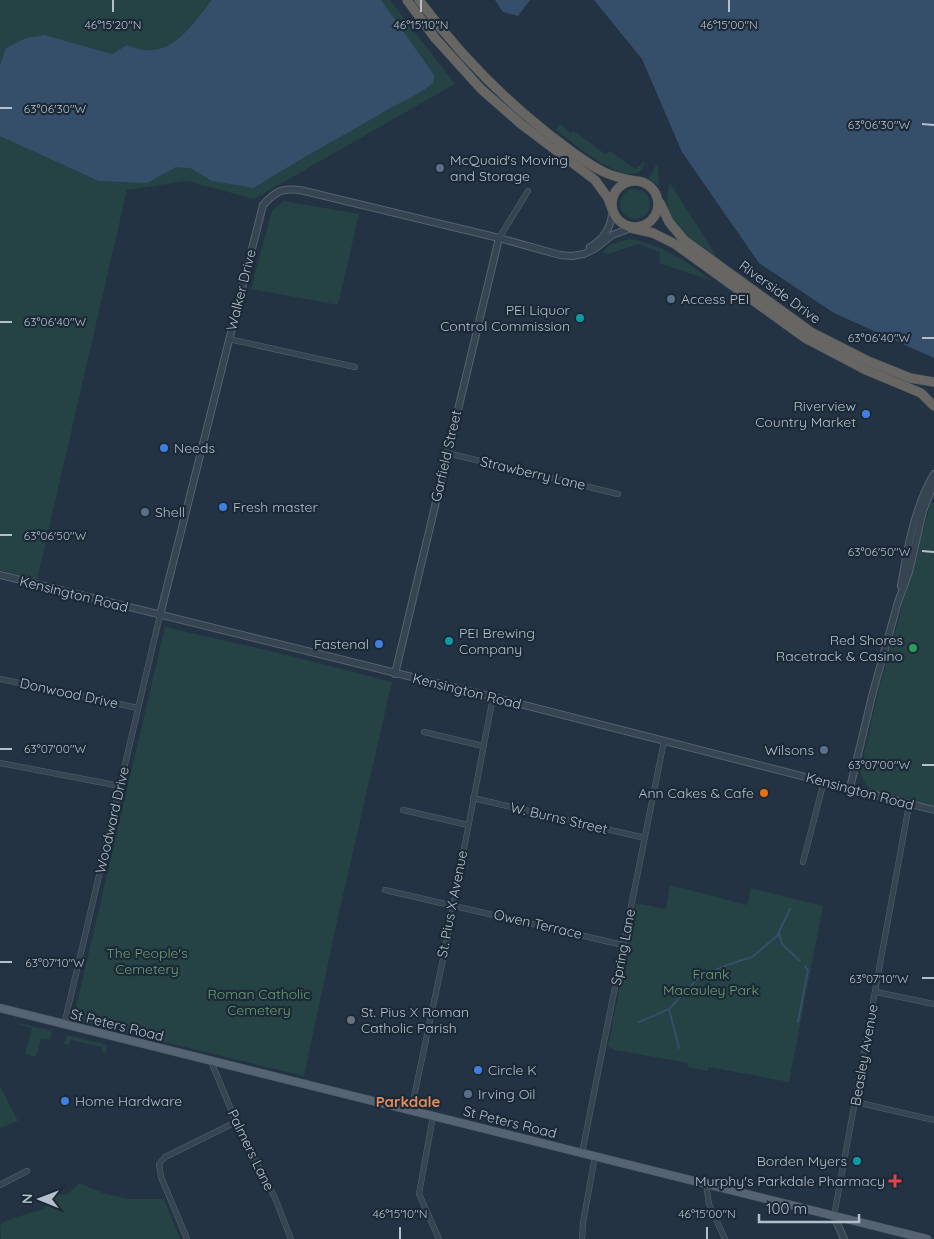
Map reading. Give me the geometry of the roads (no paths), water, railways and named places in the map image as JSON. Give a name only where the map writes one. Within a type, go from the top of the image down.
[{"type":"highway","points":[[407,0],[435,38],[481,89],[521,124],[595,180],[606,193],[619,221],[631,228],[637,228],[649,223],[656,214],[660,203],[658,196],[648,185],[615,176],[594,166],[525,115],[495,89],[466,59],[419,0]]},
{"type":"highway","points":[[612,209],[612,199],[617,190],[625,183],[635,181]]},
{"type":"highway","name":"Riverside Drive","points":[[660,203],[669,222],[684,240],[811,332],[868,361],[910,378],[934,382]]},
{"type":"highway","name":"Riverside Drive","points":[[631,228],[654,233],[675,244],[805,338],[866,370],[921,393],[934,406]]},
{"type":"main road","name":"St Peters Road","points":[[0,1008],[927,1239]]},
{"type":"street","name":"Walker Drive","points":[[160,615],[263,205],[273,194],[285,188],[300,190],[499,238]]},
{"type":"street","name":"Garfield Street","points":[[395,674],[499,238],[528,191]]},
{"type":"street","points":[[550,252],[571,253],[582,251],[594,245],[611,224],[612,209]]},
{"type":"street","points":[[499,238],[572,256],[584,254],[596,248],[612,235],[631,228]]},
{"type":"street","points":[[229,339],[355,367]]},
{"type":"street","name":"Strawberry Lane","points":[[447,453],[618,494]]},
{"type":"street","points":[[898,602],[910,540],[922,499],[934,474]]},
{"type":"street","points":[[850,788],[873,692],[898,602],[911,564],[923,511],[934,483]]},
{"type":"street","name":"Kensington Road","points":[[0,575],[493,697],[934,810]]},
{"type":"street","name":"Woodward Drive","points":[[64,1025],[160,615]]},
{"type":"street","name":"Donwood Drive","points":[[0,679],[138,708]]},
{"type":"street","name":"St. Pius X Avenue","points":[[411,1111],[493,697]]},
{"type":"street","points":[[424,732],[483,746]]},
{"type":"street","name":"Spring Lane","points":[[582,1152],[664,741]]},
{"type":"street","points":[[0,763],[120,786]]},
{"type":"street","points":[[804,862],[824,781]]},
{"type":"street","name":"W. Burns Street","points":[[473,798],[645,838]]},
{"type":"street","name":"Beasley Avenue","points":[[834,1216],[909,805]]},
{"type":"street","points":[[403,810],[468,824]]},
{"type":"street","name":"Owen Terrace","points":[[385,890],[623,945]]},
{"type":"street","points":[[876,992],[934,1004]]},
{"type":"street","name":"Palmers Lane","points":[[211,1061],[236,1122],[275,1198],[291,1239]]},
{"type":"street","points":[[856,1102],[934,1120]]},
{"type":"street","points":[[433,1116],[419,1194],[439,1239]]},
{"type":"street","points":[[187,1239],[161,1177],[159,1164],[164,1157],[236,1122]]},
{"type":"street","points":[[582,1239],[595,1156]]},
{"type":"street","points":[[0,1185],[27,1171]]},
{"type":"street","points":[[706,1184],[709,1204],[725,1239]]},
{"type":"street","points":[[834,1216],[844,1239]]},
{"type":"water","points":[[212,0],[381,0],[434,75],[433,83],[254,188],[212,181],[190,168],[176,167],[147,183],[99,181],[0,136],[0,65],[6,48],[26,38],[44,35],[112,54],[127,45],[142,50],[155,50],[177,40],[195,22]]},
{"type":"water","points":[[495,0],[530,0],[518,16],[503,12]]},
{"type":"water","points":[[594,0],[934,0],[934,358],[834,313],[759,263],[682,152],[642,59]]},
{"type":"waterway","points":[[679,1048],[669,1009],[698,978],[727,965],[752,957],[777,936],[790,909]]},
{"type":"waterway","points":[[779,933],[782,944],[800,961]]},
{"type":"waterway","points":[[798,1022],[808,970],[805,966]]},
{"type":"waterway","points":[[639,1022],[669,1009]]},
{"type":"place","name":"McQuaid's Moving and Storage","points":[[440,168]]},
{"type":"place","name":"Access PEI","points":[[671,299]]},
{"type":"place","name":"PEI Liquor Control Commission","points":[[580,318]]},
{"type":"place","name":"Riverview Country Market","points":[[866,414]]},
{"type":"place","name":"Needs","points":[[164,448]]},
{"type":"place","name":"Fresh master","points":[[223,507]]},
{"type":"place","name":"Shell","points":[[145,512]]},
{"type":"place","name":"PEI Brewing Company","points":[[449,641]]},
{"type":"place","name":"Fastenal","points":[[379,644]]},
{"type":"place","name":"Red Shores Racetrack & Casino","points":[[913,648]]},
{"type":"place","name":"Wilsons","points":[[824,750]]},
{"type":"place","name":"Ann Cakes & Cafe","points":[[764,793]]},
{"type":"place","name":"St. Pius X Roman Catholic Parish","points":[[351,1020]]},
{"type":"place","name":"Circle K","points":[[478,1070]]},
{"type":"place","name":"Irving Oil","points":[[468,1094]]},
{"type":"place","name":"Home Hardware","points":[[65,1101]]},
{"type":"place","name":"Borden Myers","points":[[857,1161]]},
{"type":"place","name":"Murphy's Parkdale Pharmacy","points":[[895,1181]]},
{"type":"district","name":"Parkdale","points":[[408,1102]]},
{"type":"park label","name":"The People's Cemetery","points":[[147,962]]},
{"type":"park label","name":"Frank Macauley Park","points":[[711,982]]},
{"type":"park label","name":"Roman Catholic Cemetery","points":[[259,1002]]}]
